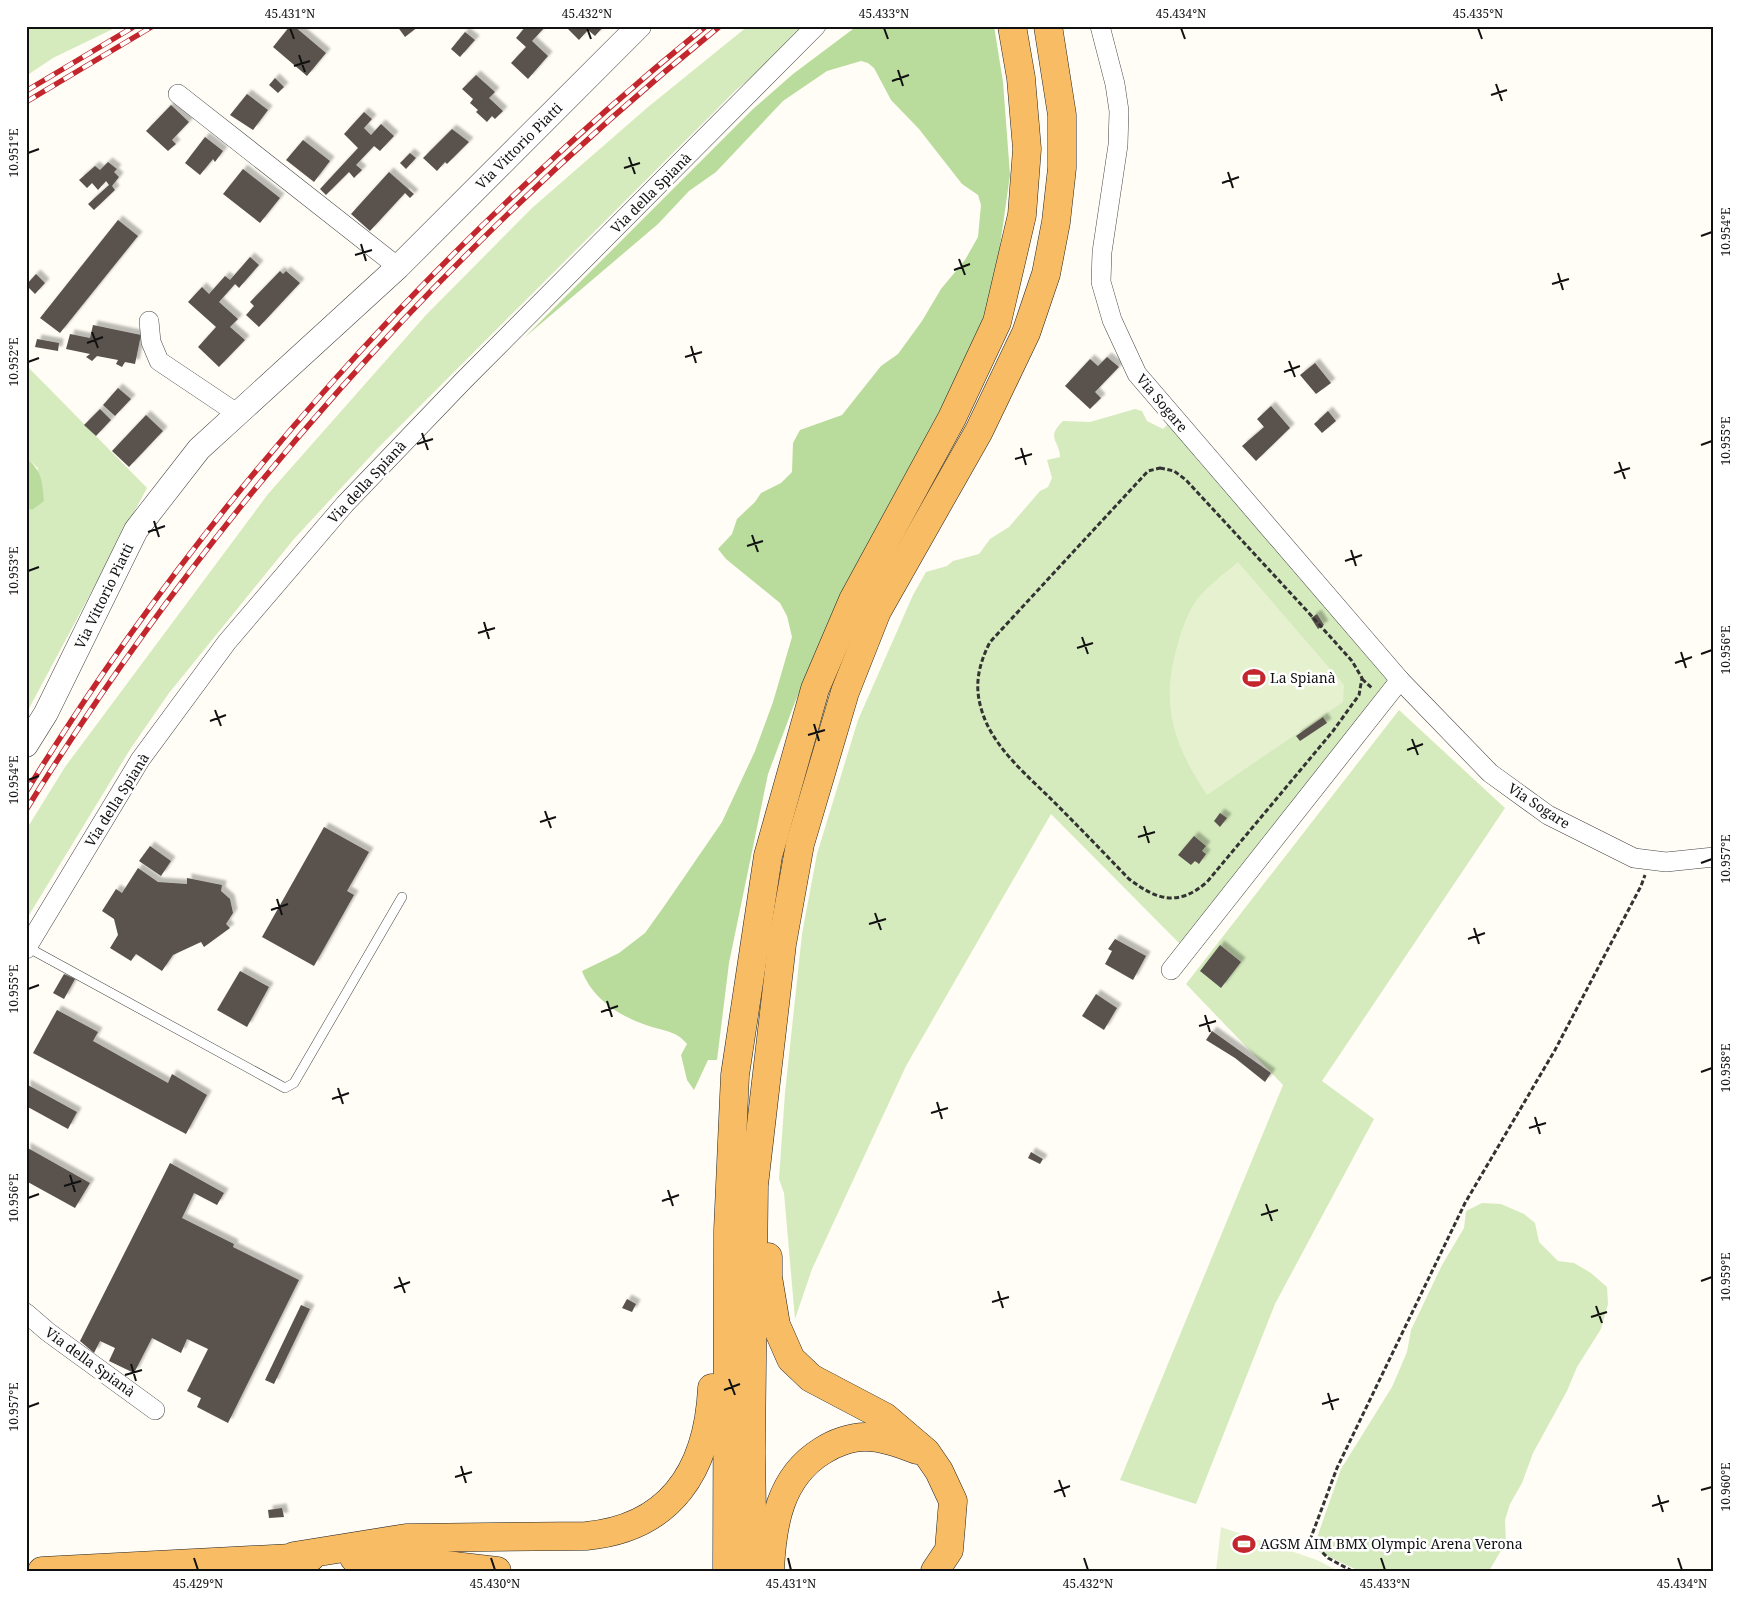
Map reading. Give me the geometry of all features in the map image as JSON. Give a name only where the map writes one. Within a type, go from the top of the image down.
[{"type":"highway","points":[[727,1571],[728,1230],[735,1075],[768,856],[814,689],[853,600],[952,418],[997,322],[1011,269],[1022,215],[1027,148],[1021,78],[1012,26]]},
{"type":"highway","points":[[752,1571],[751,1452],[754,1185],[782,944],[800,844],[845,692],[877,610],[979,431],[1026,333],[1046,274],[1056,222],[1062,168],[1062,115],[1048,26]]},
{"type":"highway","points":[[782,944],[767,1192],[768,1277],[776,1325],[791,1358],[811,1378],[885,1418],[926,1452],[953,1501],[949,1550],[935,1571]]},
{"type":"highway","points":[[294,1556],[406,1538],[612,1534],[634,1526],[652,1516],[674,1497],[691,1473],[703,1446],[711,1412],[728,1230]]},
{"type":"highway","points":[[770,1571],[770,1548],[781,1499],[795,1473],[809,1459],[834,1443],[864,1437],[893,1441],[926,1452]]},
{"type":"highway","points":[[294,1556],[348,1571]]},
{"type":"highway","points":[[42,1571],[294,1556],[394,1560],[497,1571]]},
{"type":"street","name":"Via Vittorio Piatti","points":[[26,745],[46,713],[136,530],[199,449],[398,266],[640,26]]},
{"type":"street","name":"Via della Spianà","points":[[27,948],[140,760],[227,642],[345,504],[464,380],[816,26]]},
{"type":"street","name":"Via Sogare","points":[[1100,26],[1115,84],[1119,111],[1118,145],[1102,252],[1101,282],[1112,320],[1137,374],[1400,680],[1490,773],[1548,815],[1634,858],[1666,862],[1714,857]]},
{"type":"street","points":[[178,94],[398,266]]},
{"type":"street","points":[[148,321],[150,342],[159,361],[238,414]]},
{"type":"street","points":[[1171,970],[1400,680]]},
{"type":"street","name":"Via della Spianà","points":[[26,1313],[48,1332],[155,1410]]},
{"type":"lane","points":[[27,948],[285,1088],[294,1083],[402,897]]},
{"type":"path","points":[[1160,468],[1174,471],[1186,480],[1352,661],[1362,678],[1359,695],[1333,731],[1207,882],[1195,893],[1178,898],[1160,897],[1144,890],[1129,879],[1013,760],[989,726],[981,710],[978,674],[982,658],[990,642],[1148,471],[1160,468]]},
{"type":"path","points":[[1352,1571],[1328,1558],[1310,1540],[1337,1468],[1465,1203],[1555,1050],[1641,886],[1649,860]]},
{"type":"green space","points":[[26,26],[119,26],[53,58],[26,76]]},
{"type":"green space","points":[[748,26],[814,26],[736,90],[378,448],[294,539],[169,693],[131,748],[26,920],[26,830],[65,767],[268,494],[426,315],[532,208],[648,107]]},
{"type":"green space","points":[[857,26],[994,26],[1003,82],[1010,175],[998,260],[985,313],[966,361],[844,590],[795,702],[768,774],[729,963],[717,1060],[708,1060],[694,1090],[687,1080],[681,1055],[687,1044],[683,1039],[673,1033],[626,1017],[608,1005],[592,990],[582,971],[619,953],[645,933],[665,905],[722,822],[755,751],[773,702],[792,637],[787,616],[780,603],[726,559],[718,549],[732,534],[737,519],[755,502],[761,493],[781,483],[792,472],[793,443],[800,430],[842,415],[881,366],[898,354],[922,321],[941,289],[965,260],[978,237],[981,205],[978,195],[962,184],[919,129],[891,100],[874,68],[868,63],[861,61],[827,71],[783,101],[716,172],[689,191],[658,224],[524,338],[753,109],[793,74]]},
{"type":"green space","points":[[26,365],[147,488],[26,714],[26,508],[32,510],[38,468],[26,458]]},
{"type":"green space","points":[[1135,409],[1142,411],[1147,421],[1163,429],[1170,422],[1195,457],[1390,682],[1180,944],[1051,814],[906,1066],[812,1269],[795,1319],[784,1193],[779,1179],[785,1093],[802,934],[817,854],[858,720],[913,595],[926,572],[947,566],[953,561],[979,554],[990,539],[1009,527],[1040,491],[1048,487],[1052,478],[1047,460],[1060,457],[1054,436],[1063,421],[1090,422]]},
{"type":"green space","points":[[26,458],[38,472],[43,487],[44,501],[32,510],[26,508]]},
{"type":"green space","name":"La Spianà","points":[[1238,562],[1344,685],[1343,702],[1207,795],[1186,759],[1173,724],[1170,707],[1172,668],[1183,628],[1194,603],[1207,588]]},
{"type":"green space","points":[[1399,710],[1505,808],[1322,1081],[1374,1119],[1275,1304],[1196,1504],[1120,1480],[1283,1085],[1186,984]]},
{"type":"green space","points":[[1482,1203],[1501,1204],[1524,1214],[1535,1223],[1539,1242],[1558,1261],[1574,1263],[1591,1273],[1607,1287],[1608,1304],[1601,1329],[1577,1367],[1567,1391],[1533,1453],[1522,1483],[1510,1504],[1505,1520],[1506,1542],[1489,1571],[1359,1571],[1313,1549],[1341,1469],[1392,1387],[1407,1352],[1411,1330],[1442,1265],[1464,1228],[1466,1211]]},
{"type":"green space","name":"AGSM AIM BMX Olympic Arena Verona","points":[[1221,1527],[1317,1560],[1338,1571],[1216,1571]]},
{"type":"building","points":[[290,26],[294,26],[326,53],[307,76],[273,47]]},
{"type":"building","points":[[397,26],[419,26],[405,37]]},
{"type":"building","points":[[526,26],[546,26],[532,41],[548,56],[528,79],[511,63],[526,47],[516,38]]},
{"type":"building","points":[[571,26],[604,26],[595,36],[588,30],[579,40],[568,29]]},
{"type":"building","points":[[465,32],[475,40],[460,57],[451,49]]},
{"type":"building","points":[[476,75],[495,92],[489,98],[503,111],[495,119],[492,116],[487,122],[476,112],[478,110],[470,103],[473,99],[462,89]]},
{"type":"building","points":[[275,78],[284,87],[278,93],[269,85]]},
{"type":"building","points":[[247,94],[268,110],[253,130],[230,115]]},
{"type":"building","points":[[171,105],[189,122],[172,140],[176,144],[168,151],[146,131]]},
{"type":"building","points":[[364,112],[372,119],[364,128],[371,135],[381,124],[394,136],[380,151],[374,146],[356,165],[362,170],[354,178],[349,172],[326,195],[320,189],[358,148],[344,134]]},
{"type":"building","points":[[452,129],[469,142],[447,164],[445,162],[437,171],[423,158]]},
{"type":"building","points":[[205,137],[223,151],[215,162],[213,159],[200,175],[185,163]]},
{"type":"building","points":[[303,140],[330,161],[314,182],[286,160]]},
{"type":"building","points":[[410,153],[416,158],[406,169],[400,163]]},
{"type":"building","points":[[108,162],[117,169],[114,172],[119,177],[112,186],[115,190],[94,210],[88,204],[109,185],[106,181],[98,190],[92,183],[87,188],[79,180],[95,166],[100,170]]},
{"type":"building","points":[[243,169],[280,198],[260,223],[223,194]]},
{"type":"building","points":[[389,172],[414,194],[410,198],[405,193],[370,231],[351,214]]},
{"type":"building","points":[[118,220],[138,236],[60,333],[40,318]]},
{"type":"building","points":[[250,257],[259,265],[239,288],[235,284],[219,302],[238,319],[230,327],[245,340],[219,367],[198,347],[216,327],[188,302],[202,287],[209,294],[225,276],[230,280]]},
{"type":"building","points":[[280,271],[283,274],[286,271],[300,283],[259,327],[246,315],[254,306],[250,302]]},
{"type":"building","points":[[36,274],[45,283],[35,294],[26,285]]},
{"type":"building","points":[[93,325],[141,335],[135,364],[125,362],[122,367],[116,364],[118,360],[97,356],[92,361],[86,357],[90,354],[66,349],[70,334],[90,338]]},
{"type":"building","points":[[37,339],[59,343],[58,351],[35,347]]},
{"type":"building","points":[[1107,357],[1119,367],[1095,392],[1101,398],[1090,409],[1065,386],[1090,359],[1098,366]]},
{"type":"building","points":[[1315,363],[1331,383],[1316,394],[1300,375]]},
{"type":"building","points":[[118,388],[131,399],[115,416],[103,405]]},
{"type":"building","points":[[1271,406],[1290,428],[1256,461],[1242,446],[1264,427],[1257,419]]},
{"type":"building","points":[[100,409],[111,420],[96,436],[84,425]]},
{"type":"building","points":[[1328,411],[1336,421],[1322,433],[1314,424]]},
{"type":"building","points":[[146,415],[163,431],[129,467],[112,451]]},
{"type":"building","points":[[1317,614],[1324,625],[1318,629],[1311,618]]},
{"type":"building","points":[[1323,717],[1327,723],[1300,741],[1296,736]]},
{"type":"building","points":[[1220,813],[1227,818],[1220,827],[1214,821]]},
{"type":"building","points":[[324,827],[369,852],[347,891],[354,895],[314,966],[262,937]]},
{"type":"building","points":[[1194,836],[1206,846],[1202,851],[1206,854],[1199,864],[1195,861],[1191,865],[1178,855]]},
{"type":"building","points":[[150,846],[171,861],[161,876],[139,861]]},
{"type":"building","points":[[138,868],[158,882],[187,884],[187,878],[222,885],[221,891],[230,899],[233,913],[226,924],[230,928],[204,947],[201,942],[173,955],[162,971],[136,954],[131,961],[110,948],[118,935],[114,919],[102,911],[116,889],[122,893]]},
{"type":"building","points":[[1115,939],[1146,956],[1133,980],[1105,964],[1112,951],[1108,949]]},
{"type":"building","points":[[1220,945],[1241,962],[1221,988],[1200,971]]},
{"type":"building","points":[[240,971],[269,987],[247,1027],[217,1010]]},
{"type":"building","points":[[64,974],[75,979],[64,999],[53,993]]},
{"type":"building","points":[[1096,994],[1117,1008],[1104,1030],[1082,1016]]},
{"type":"building","points":[[57,1010],[98,1032],[93,1041],[168,1083],[172,1074],[207,1095],[186,1134],[33,1053]]},
{"type":"building","points":[[1212,1031],[1271,1073],[1265,1082],[1235,1058],[1206,1040]]},
{"type":"building","points":[[26,1084],[77,1112],[68,1129],[26,1106]]},
{"type":"building","points":[[26,1147],[90,1183],[75,1208],[26,1181]]},
{"type":"building","points":[[1031,1152],[1043,1159],[1040,1164],[1028,1158]]},
{"type":"building","points":[[170,1163],[224,1193],[217,1205],[194,1193],[182,1218],[234,1244],[233,1247],[299,1280],[228,1423],[197,1407],[201,1398],[187,1391],[208,1349],[187,1339],[181,1353],[152,1338],[134,1373],[109,1361],[115,1348],[100,1341],[94,1353],[80,1341]]},
{"type":"building","points":[[627,1299],[636,1304],[632,1312],[622,1308]]},
{"type":"building","points":[[301,1305],[310,1309],[274,1384],[265,1380]]},
{"type":"building","points":[[282,1508],[284,1517],[269,1518],[268,1510]]},
{"type":"railway","points":[[26,91],[135,26]]},
{"type":"railway","points":[[26,102],[153,26]]},
{"type":"railway","points":[[26,792],[96,684],[170,580],[250,478],[334,380],[422,286],[513,196],[608,109],[706,26]]},
{"type":"railway","points":[[26,810],[98,700],[174,593],[255,489],[340,389],[429,293],[522,200],[619,111],[720,26]]},
{"type":"place","name":"La Spianà","points":[[1254,678]]},
{"type":"place","name":"AGSM AIM BMX Olympic Arena Verona","points":[[1244,1544]]}]
